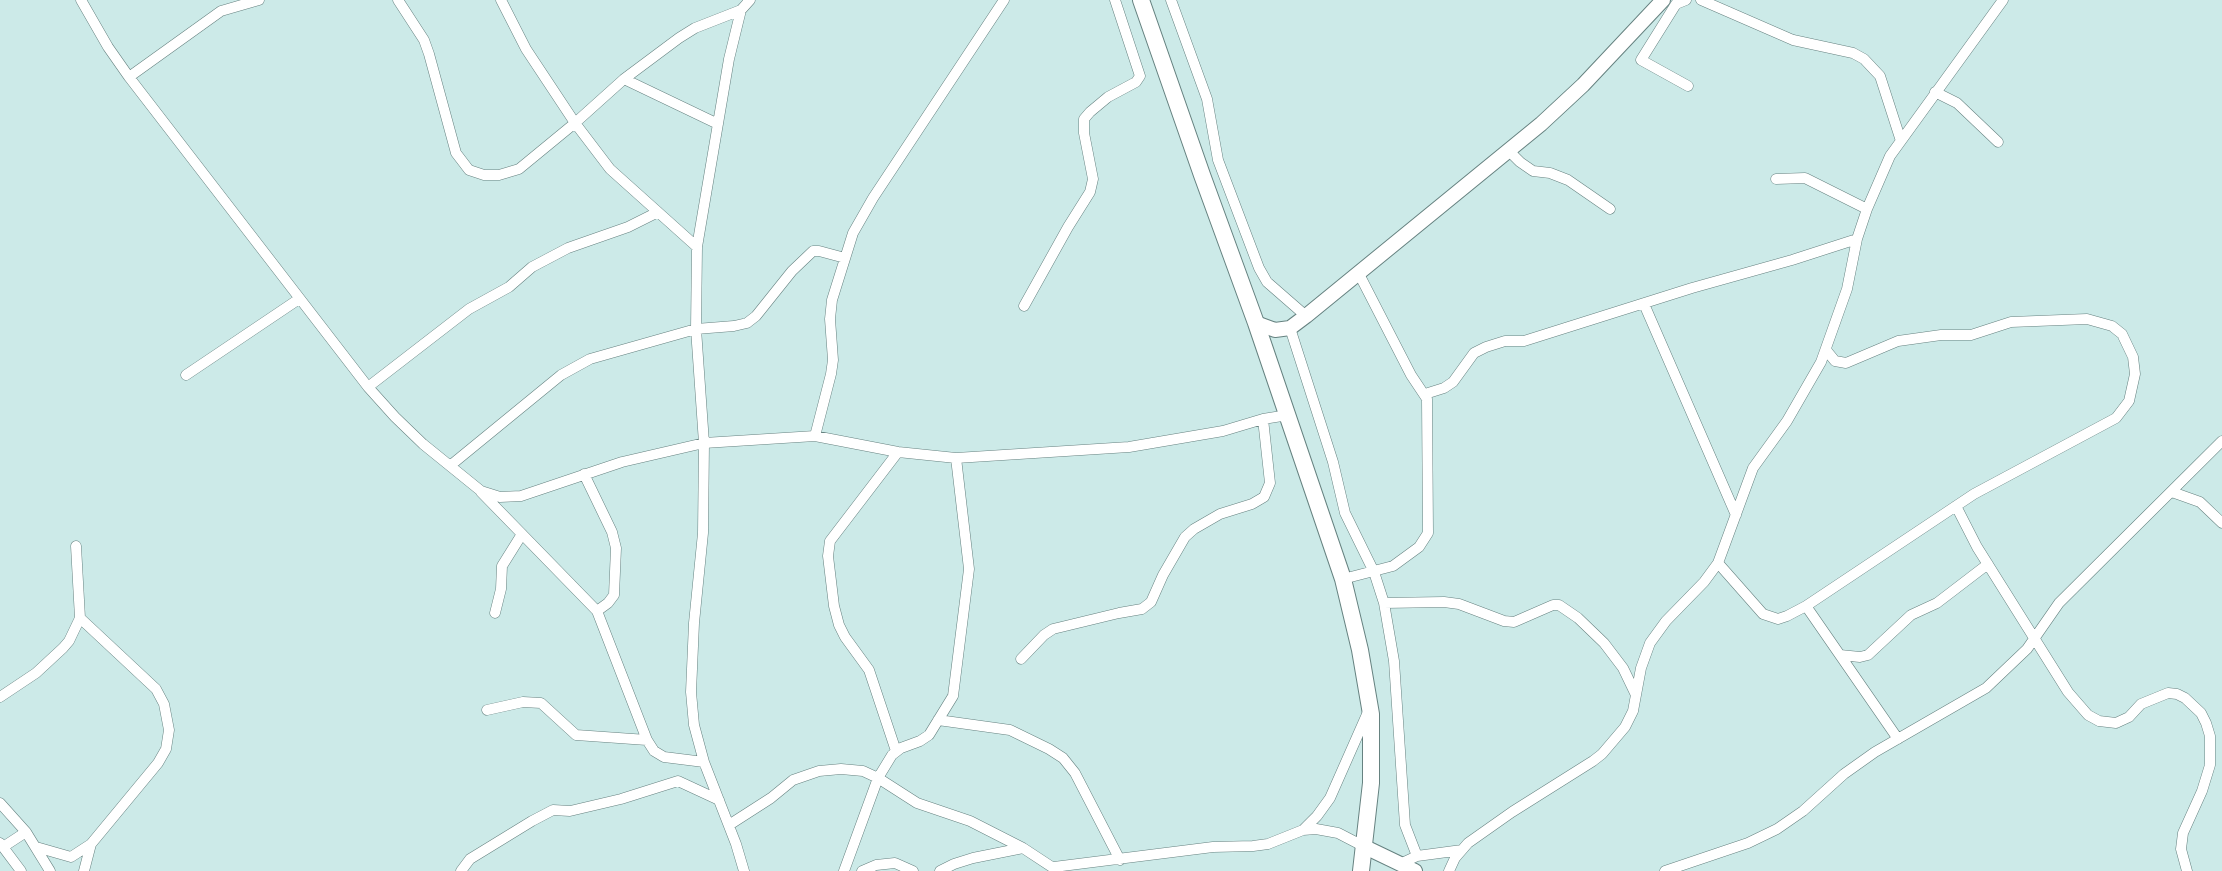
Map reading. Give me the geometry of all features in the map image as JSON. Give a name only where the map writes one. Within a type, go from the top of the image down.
[{"type":"main road","points":[[1142,0],[1343,579],[1360,650],[1370,709],[1371,783],[1361,871]]},
{"type":"street","points":[[81,0],[129,77],[368,387],[423,444],[481,491],[597,611],[647,740],[654,751],[664,757],[704,762]]},
{"type":"street","points":[[129,77],[221,11],[259,0]]},
{"type":"street","points":[[398,0],[424,40],[456,153],[469,170],[484,175],[499,175],[519,169],[624,79],[695,28],[741,10],[750,0]]},
{"type":"street","points":[[501,0],[526,49],[575,123],[610,169],[697,247]]},
{"type":"street","points":[[815,436],[833,360],[830,319],[832,300],[853,233],[1004,0]]},
{"type":"street","points":[[1024,306],[1090,192],[1093,179],[1083,133],[1084,120],[1108,97],[1136,82],[1140,76],[1115,0]]},
{"type":"street","points":[[1171,0],[1207,99],[1218,160],[1259,268],[1267,282],[1306,316]]},
{"type":"street","points":[[1256,323],[1275,330],[1290,328],[1359,274],[1509,151],[1583,85],[1663,0]]},
{"type":"street","points":[[1686,0],[1675,4],[1641,60],[1688,86]]},
{"type":"street","points":[[1701,0],[1793,40],[1853,53],[1864,59],[1880,76],[1900,141]]},
{"type":"street","points":[[1448,871],[1468,843],[1602,754],[1630,718],[1641,667],[1650,643],[1718,563],[1753,468],[1787,421],[1826,350],[1847,289],[1857,239],[1890,156],[2003,0]]},
{"type":"street","points":[[741,10],[729,59],[697,247],[696,329],[704,443],[703,533],[694,623],[691,692],[694,725],[704,762],[744,871]]},
{"type":"street","points":[[624,79],[718,124]]},
{"type":"street","points":[[1935,92],[1957,103],[1998,142]]},
{"type":"street","points":[[1509,151],[1533,171],[1550,173],[1568,180],[1610,209]]},
{"type":"street","points":[[1776,179],[1805,178],[1867,209]]},
{"type":"street","points":[[368,387],[469,309],[509,287],[532,267],[568,248],[628,227],[658,212]]},
{"type":"street","points":[[1425,394],[1453,383],[1474,353],[1486,347],[1505,341],[1524,341],[1857,239]]},
{"type":"street","points":[[451,465],[561,375],[590,359],[696,329],[741,325],[751,321],[792,271],[813,251],[845,258]]},
{"type":"street","points":[[1343,579],[1393,566],[1419,547],[1428,533],[1428,408],[1425,394],[1411,375],[1359,274]]},
{"type":"street","points":[[186,374],[299,299]]},
{"type":"street","points":[[1644,304],[1736,515]]},
{"type":"street","points":[[1718,563],[1763,614],[1778,618],[1787,616],[2012,472],[2116,418],[2129,401],[2135,374],[2133,357],[2122,334],[2112,326],[2087,319],[2011,322],[1972,335],[1941,335],[1898,341],[1846,363],[1835,360],[1826,350]]},
{"type":"street","points":[[1290,328],[1333,462],[1345,513],[1374,572],[1384,603],[1394,661],[1405,825],[1416,864]]},
{"type":"street","points":[[481,491],[500,496],[521,496],[622,462],[704,443],[815,436],[898,452],[956,458],[1129,447],[1223,431],[1288,415]]},
{"type":"street","points":[[1021,659],[1053,629],[1142,609],[1152,602],[1169,563],[1194,528],[1220,514],[1252,504],[1264,497],[1270,483],[1263,419]]},
{"type":"street","points":[[1665,871],[1748,843],[1777,829],[1804,811],[1844,774],[1875,752],[1986,688],[2020,657],[2059,603],[2222,441]]},
{"type":"street","points":[[896,751],[869,670],[839,625],[828,556],[830,541],[898,452]]},
{"type":"street","points":[[844,871],[878,778],[896,751],[924,739],[953,696],[969,569],[956,458]]},
{"type":"street","points":[[584,474],[612,532],[616,548],[614,594],[608,603],[597,611]]},
{"type":"street","points":[[2172,492],[2200,502],[2222,523]]},
{"type":"street","points":[[1956,506],[2034,638],[2079,707],[2088,715],[2099,721],[2116,723],[2123,721],[2141,704],[2168,693],[2185,698],[2200,713],[2210,736],[2210,765],[2202,791],[2183,833],[2181,849],[2187,871]]},
{"type":"street","points":[[495,613],[501,589],[502,566],[522,534]]},
{"type":"street","points":[[0,697],[36,673],[69,641],[80,618],[76,546]]},
{"type":"street","points":[[1840,655],[1860,657],[1868,654],[1911,615],[1937,603],[1988,564]]},
{"type":"street","points":[[1384,603],[1459,604],[1504,621],[1514,622],[1553,605],[1559,605],[1578,618],[1604,643],[1623,668],[1636,695]]},
{"type":"street","points":[[1806,606],[1898,739]]},
{"type":"street","points":[[36,847],[71,857],[91,845],[166,749],[169,730],[163,704],[156,689],[80,618]]},
{"type":"street","points":[[487,710],[523,702],[541,703],[576,735],[647,740]]},
{"type":"street","points":[[1303,830],[1329,798],[1370,709]]},
{"type":"street","points":[[938,720],[1010,730],[1063,758],[1075,773],[1120,859]]},
{"type":"street","points":[[729,825],[793,780],[819,771],[841,769],[863,771],[917,803],[970,821],[1023,848],[1056,869],[1213,847],[1268,844],[1303,830],[1338,833],[1400,864],[1416,864],[1462,850]]},
{"type":"street","points":[[461,871],[470,859],[553,810],[570,811],[678,781],[719,800]]},
{"type":"street","points":[[0,803],[26,832],[50,871]]},
{"type":"street","points":[[21,871],[2,845],[26,832]]},
{"type":"street","points":[[84,871],[91,845]]},
{"type":"street","points":[[940,871],[983,855],[1023,848]]},
{"type":"street","points":[[1095,871],[1102,862]]},
{"type":"street","points":[[862,871],[876,865],[895,863],[913,871]]}]
